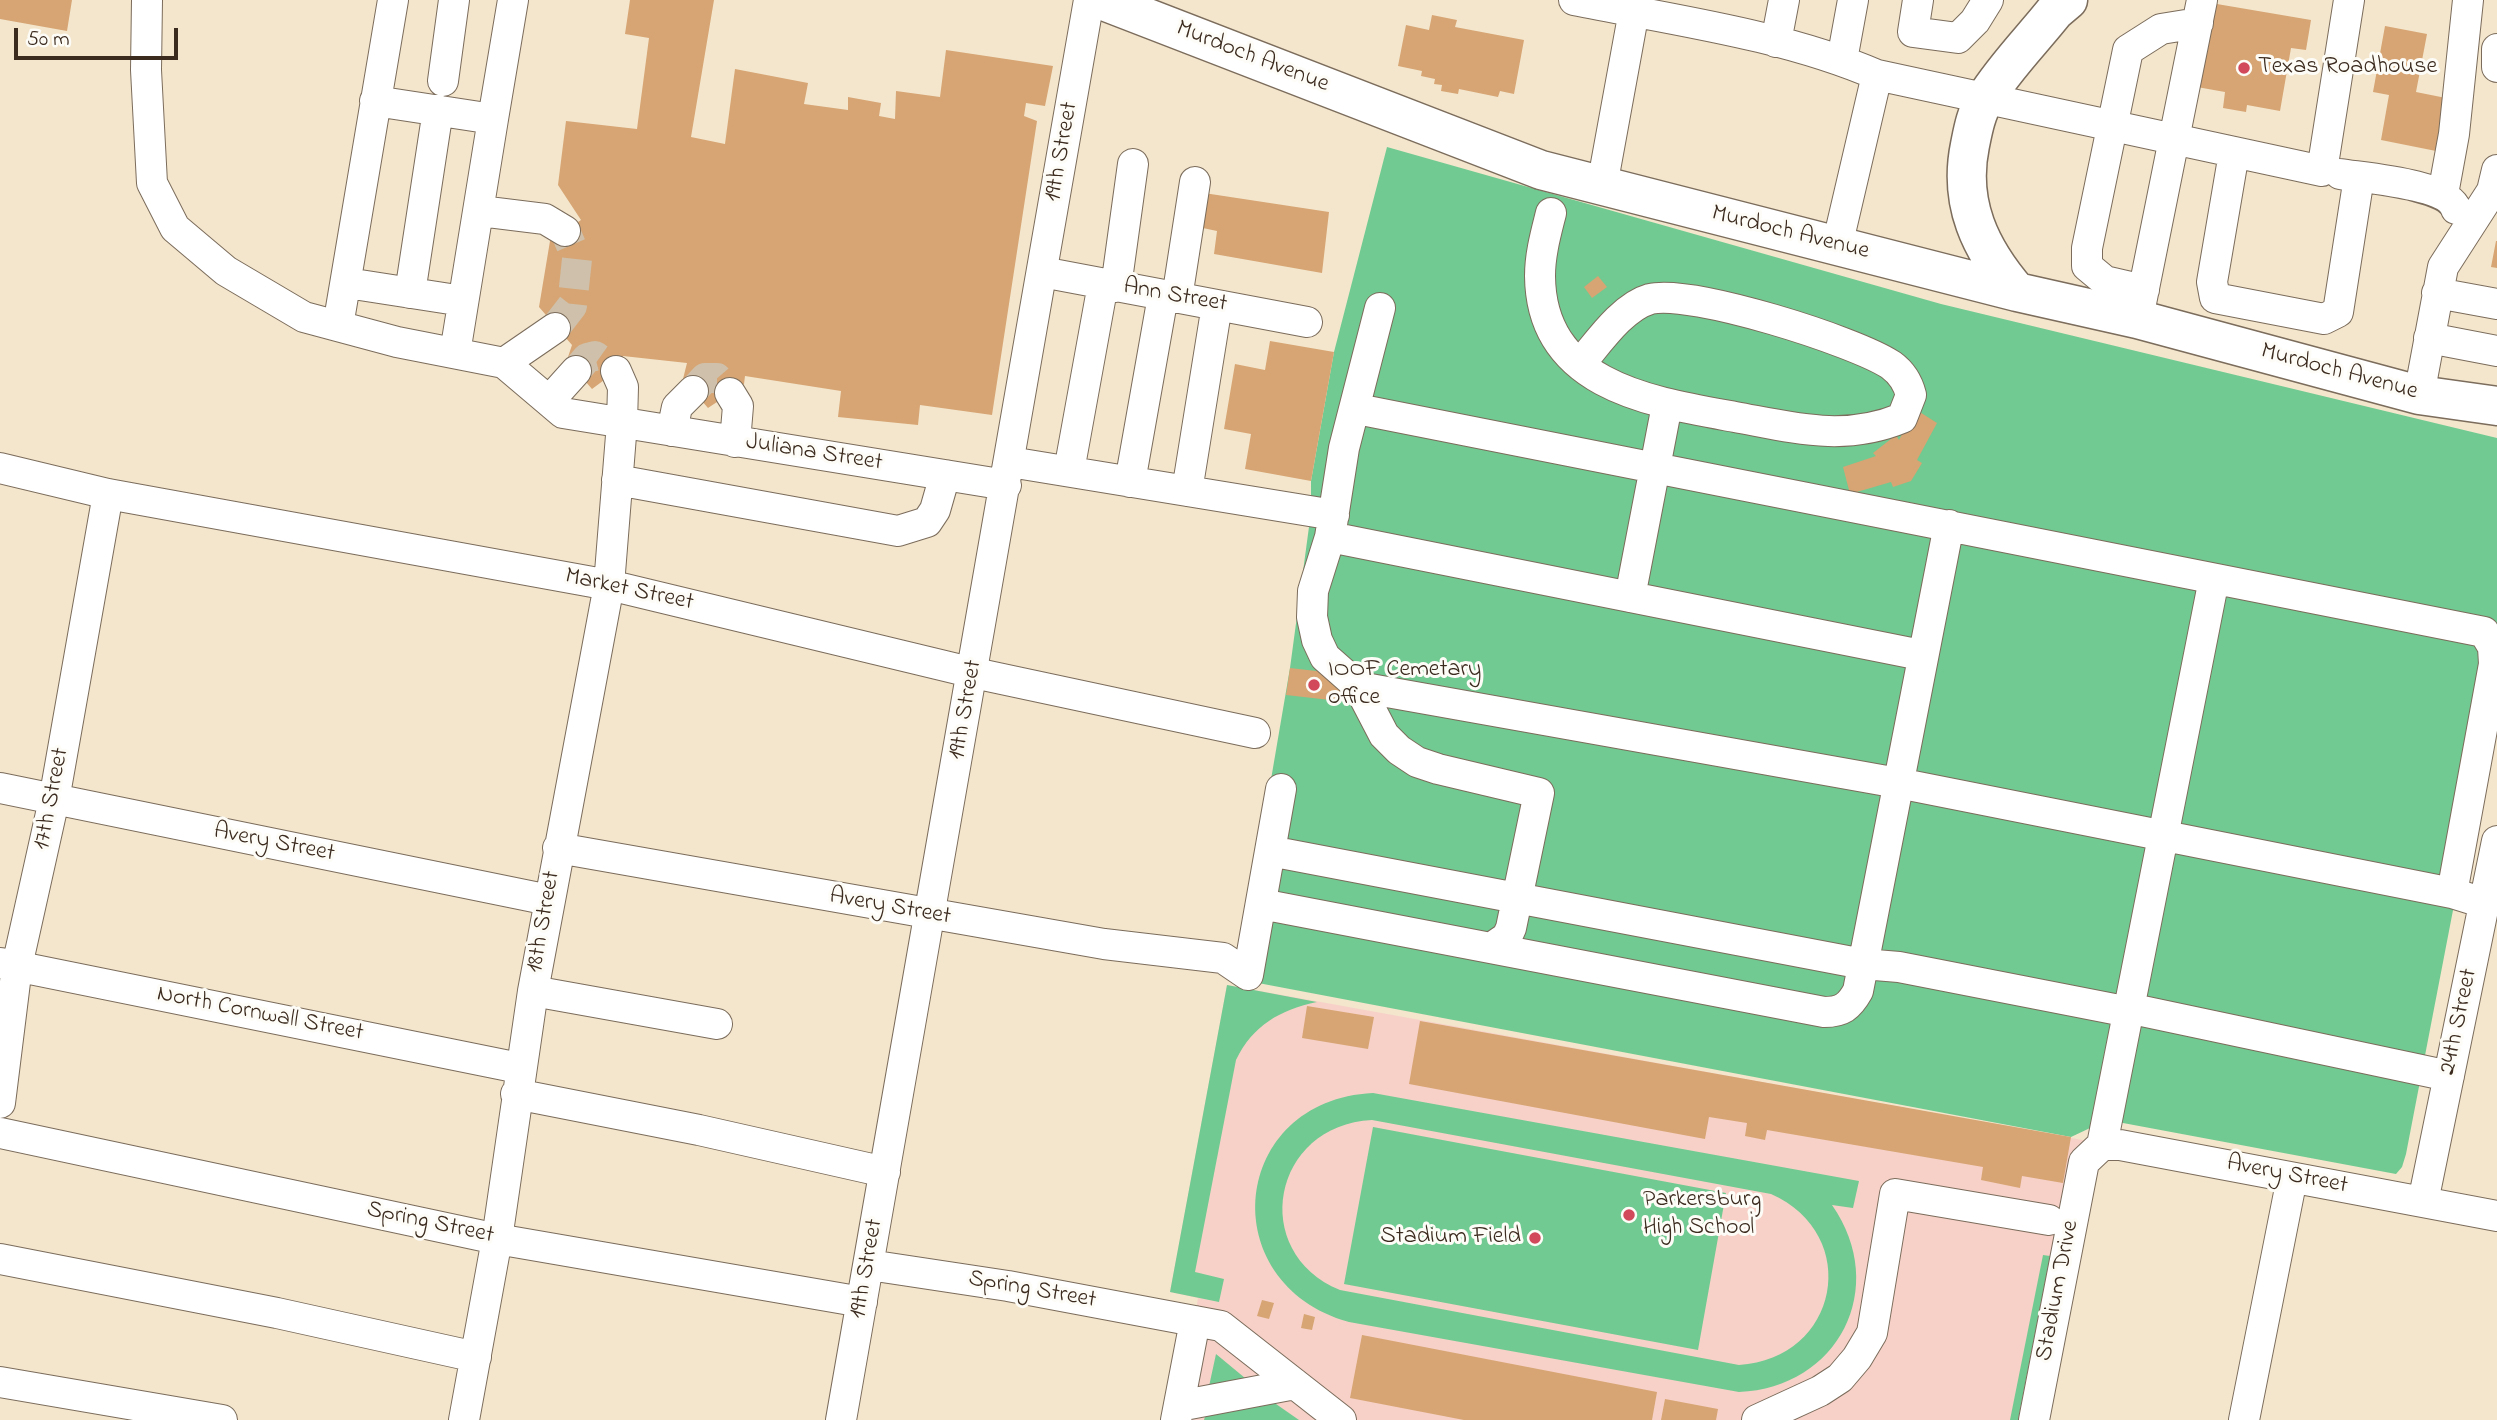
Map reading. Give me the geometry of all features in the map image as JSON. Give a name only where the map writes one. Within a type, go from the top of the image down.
[{"type":"main road","name":"Murdoch Avenue","points":[[1101,0],[1541,170],[2017,292],[2141,304],[2419,395],[2497,406]]},
{"type":"main road","points":[[2017,292],[1986,251],[1969,211],[1968,153],[1974,125],[1984,100],[2055,11],[2068,0]]},
{"type":"street","points":[[147,0],[146,70],[152,183],[175,228],[237,278],[304,317],[504,363],[555,328]]},
{"type":"street","points":[[338,326],[393,0]]},
{"type":"street","points":[[410,293],[454,0]]},
{"type":"street","points":[[455,353],[513,0]]},
{"type":"street","name":"19th Street","points":[[841,1420],[974,673],[1088,0]]},
{"type":"street","points":[[1574,0],[1635,6],[1842,60],[1877,75],[1984,100],[2443,194],[2454,203],[2464,234]]},
{"type":"street","points":[[1776,43],[1784,0]]},
{"type":"street","points":[[1842,60],[1853,0]]},
{"type":"street","points":[[1918,0],[1913,32],[1958,38],[1975,21],[1988,0]]},
{"type":"street","points":[[2322,171],[2349,0]]},
{"type":"street","points":[[2443,194],[2455,121],[2468,0]]},
{"type":"street","points":[[1602,186],[1635,6]]},
{"type":"street","points":[[2200,12],[2141,304],[2087,266],[2087,248],[2127,50],[2161,29],[2200,12]]},
{"type":"street","points":[[2497,49],[2497,67]]},
{"type":"street","points":[[1837,246],[1877,75]]},
{"type":"street","points":[[376,101],[441,96],[493,119]]},
{"type":"street","points":[[2234,152],[2212,282],[2215,298],[2324,319],[2338,312],[2360,177]]},
{"type":"street","points":[[1069,471],[1110,285],[1133,164]]},
{"type":"street","points":[[2419,395],[2443,267],[2493,191],[2497,170]]},
{"type":"street","points":[[1130,482],[1195,182]]},
{"type":"street","points":[[480,211],[545,219],[565,231]]},
{"type":"street","points":[[1551,213],[1541,264],[1544,307],[1553,331],[1580,364],[1600,382],[1635,397],[1667,405],[1837,433],[1867,429],[1902,418],[1912,395],[1903,376],[1872,356],[1742,310],[1665,297],[1647,300],[1632,310],[1580,364]]},
{"type":"street","name":"Ann Street","points":[[1042,272],[1307,322]]},
{"type":"street","points":[[347,283],[463,302]]},
{"type":"street","points":[[2437,293],[2497,304]]},
{"type":"street","points":[[1187,491],[1217,305]]},
{"type":"street","points":[[1380,308],[1357,409],[1344,448],[1332,526],[1313,591],[1312,617],[1325,657],[1359,687],[1384,735],[1417,762],[1539,793],[1524,877],[1507,937],[1491,948]]},
{"type":"street","points":[[2429,338],[2497,351]]},
{"type":"street","name":"Juliana Street","points":[[504,363],[563,413],[945,475],[1069,471],[1187,491],[1630,597],[1921,655]]},
{"type":"street","points":[[549,401],[576,371]]},
{"type":"street","name":"18th Street","points":[[464,1420],[497,1239],[518,1081],[548,900],[609,584],[622,424],[623,387],[616,371]]},
{"type":"street","points":[[672,431],[677,407],[693,391]]},
{"type":"street","points":[[730,393],[738,406],[736,442]]},
{"type":"street","points":[[1630,597],[1667,405]]},
{"type":"street","points":[[1357,409],[2484,632],[2493,647],[2494,664],[2452,892]]},
{"type":"street","name":"Market Street","points":[[0,468],[107,494],[609,584],[974,673],[1255,733]]},
{"type":"street","points":[[617,480],[898,530],[927,522],[934,510],[945,475]]},
{"type":"street","name":"17th Street","points":[[0,1103],[9,965],[54,800],[107,494]]},
{"type":"street","points":[[1281,789],[1261,904],[1824,1012],[1838,1012],[1850,1005],[1858,991],[1921,655],[1949,525]]},
{"type":"street","name":"Stadium Drive","points":[[2034,1420],[2128,1008],[2214,579]]},
{"type":"street","points":[[1359,687],[1898,783],[2452,892],[2484,903]]},
{"type":"street","name":"Avery Street","points":[[0,789],[548,900]]},
{"type":"street","name":"24th Street","points":[[2423,1202],[2497,841]]},
{"type":"street","name":"Avery Street","points":[[558,848],[1104,944],[1223,958],[1248,975],[1261,904]]},
{"type":"street","points":[[1270,851],[1863,964],[1899,967],[2119,1010],[2128,1008],[2449,1076]]},
{"type":"street","name":"North Cornwall Street","points":[[9,965],[518,1081],[699,1130],[885,1172]]},
{"type":"street","points":[[533,990],[716,1024]]},
{"type":"street","name":"Spring Street","points":[[0,1133],[497,1239],[862,1302]]},
{"type":"street","name":"Avery Street","points":[[2093,1154],[2120,1144],[2497,1216]]},
{"type":"street","points":[[2244,1420],[2292,1178]]},
{"type":"street","points":[[1756,1420],[1820,1391],[1840,1378],[1857,1358],[1872,1333],[1895,1194],[2049,1220]]},
{"type":"street","points":[[0,1259],[277,1313],[475,1357]]},
{"type":"street","name":"Spring Street","points":[[869,1265],[1008,1286],[1221,1326],[1341,1420]]},
{"type":"street","points":[[1195,1321],[1177,1413],[1295,1384]]},
{"type":"street","points":[[0,1382],[222,1420]]},
{"type":"shaded area","name":"Parkersburg High School","points":[[1227,985],[2088,1141],[2034,1420],[1176,1420],[1198,1298],[1170,1292]]},
{"type":"green space","points":[[1387,147],[1941,304],[2497,438],[2497,682],[2406,1154],[2402,1167],[2396,1174],[2107,1120],[2071,1137],[1237,979],[1290,668],[1311,512],[1311,481],[1334,352]]},
{"type":"green space","points":[[1227,985],[1317,1002],[1291,1010],[1259,1028],[1236,1060],[1195,1272],[1224,1279],[1219,1302],[1170,1292]]},
{"type":"green space","points":[[1373,1093],[1859,1181],[1853,1208],[1832,1205],[1849,1237],[1856,1269],[1854,1300],[1844,1328],[1827,1353],[1803,1373],[1774,1386],[1739,1392],[1349,1322],[1305,1301],[1275,1271],[1259,1234],[1256,1196],[1266,1158],[1290,1126],[1325,1103]],"holes":[[[1372,1120],[1771,1194],[1800,1213],[1819,1237],[1828,1265],[1827,1293],[1817,1319],[1799,1342],[1773,1358],[1739,1365],[1340,1290],[1311,1272],[1292,1248],[1283,1221],[1284,1193],[1294,1166],[1312,1143],[1338,1127]]]},
{"type":"green space","name":"Stadium Field","points":[[1373,1127],[1726,1193],[1698,1350],[1344,1284]]},
{"type":"green space","points":[[2043,1255],[2050,1256],[2018,1420],[2010,1420]]},
{"type":"green space","points":[[1216,1354],[1251,1383],[1208,1391]]},
{"type":"green space","points":[[1256,1403],[1276,1404],[1299,1420],[1204,1420],[1206,1413]]},
{"type":"building","points":[[0,0],[72,0],[67,31],[0,19]]},
{"type":"building","points":[[630,0],[714,0],[691,137],[725,144],[735,69],[808,83],[804,104],[848,110],[848,97],[881,103],[879,116],[895,119],[896,91],[940,97],[946,50],[1053,66],[1045,106],[1026,103],[1024,116],[1037,121],[992,415],[920,405],[918,425],[838,417],[841,391],[745,376],[744,384],[708,408],[683,379],[687,363],[623,356],[619,369],[592,389],[567,360],[572,345],[539,307],[550,241],[581,220],[558,185],[566,121],[637,129],[649,38],[625,34]]},
{"type":"building","name":"Texas Roadhouse","points":[[2211,3],[2311,20],[2306,50],[2291,48],[2280,111],[2247,105],[2246,112],[2223,108],[2225,92],[2197,87]]},
{"type":"building","points":[[1432,15],[1457,20],[1455,27],[1524,40],[1514,94],[1500,91],[1498,97],[1459,89],[1458,94],[1441,91],[1442,85],[1434,84],[1435,79],[1421,76],[1422,71],[1398,66],[1406,25],[1429,30]]},
{"type":"building","points":[[2385,26],[2427,34],[2416,92],[2451,99],[2441,152],[2381,140],[2389,95],[2373,92]]},
{"type":"building","points":[[1204,193],[1329,212],[1322,273],[1214,254],[1217,231],[1198,227]]},
{"type":"building","points":[[2497,241],[2497,268],[2491,267]]},
{"type":"building","points":[[1598,276],[1607,287],[1592,298],[1584,287]]},
{"type":"building","points":[[1270,341],[1334,352],[1311,481],[1245,469],[1251,434],[1224,429],[1235,364],[1265,370]]},
{"type":"building","points":[[1915,409],[1937,423],[1917,460],[1922,463],[1911,481],[1893,487],[1891,482],[1850,494],[1843,467],[1876,456],[1873,453],[1896,435],[1899,440]]},
{"type":"building","name":"IOOF Cemetary office","points":[[1290,668],[1343,674],[1339,701],[1286,695]]},
{"type":"building","points":[[1307,1006],[1374,1017],[1368,1049],[1302,1038]]},
{"type":"building","points":[[1420,1021],[2071,1137],[2063,1183],[2022,1176],[2020,1188],[1981,1180],[1983,1167],[1767,1130],[1765,1140],[1745,1136],[1747,1123],[1709,1117],[1705,1139],[1409,1084]]},
{"type":"building","points":[[1262,1300],[1274,1303],[1269,1319],[1257,1316]]},
{"type":"building","points":[[1304,1314],[1315,1317],[1312,1330],[1301,1328]]},
{"type":"building","points":[[1362,1335],[1657,1392],[1652,1420],[1464,1420],[1350,1398]]},
{"type":"building","points":[[1665,1399],[1718,1409],[1716,1420],[1661,1420]]},
{"type":"tunnel","points":[[555,328],[572,306],[577,259],[565,231]]},
{"type":"tunnel","points":[[576,371],[587,358],[595,356],[616,371]]},
{"type":"tunnel","points":[[693,391],[705,378],[717,378],[730,393]]},
{"type":"place","name":"Texas Roadhouse","points":[[2244,68]]},
{"type":"place","name":"IOOF Cemetary office","points":[[1314,685]]},
{"type":"place","name":"Parkersburg High School","points":[[1629,1215]]},
{"type":"place","name":"Stadium Field","points":[[1535,1238]]}]
